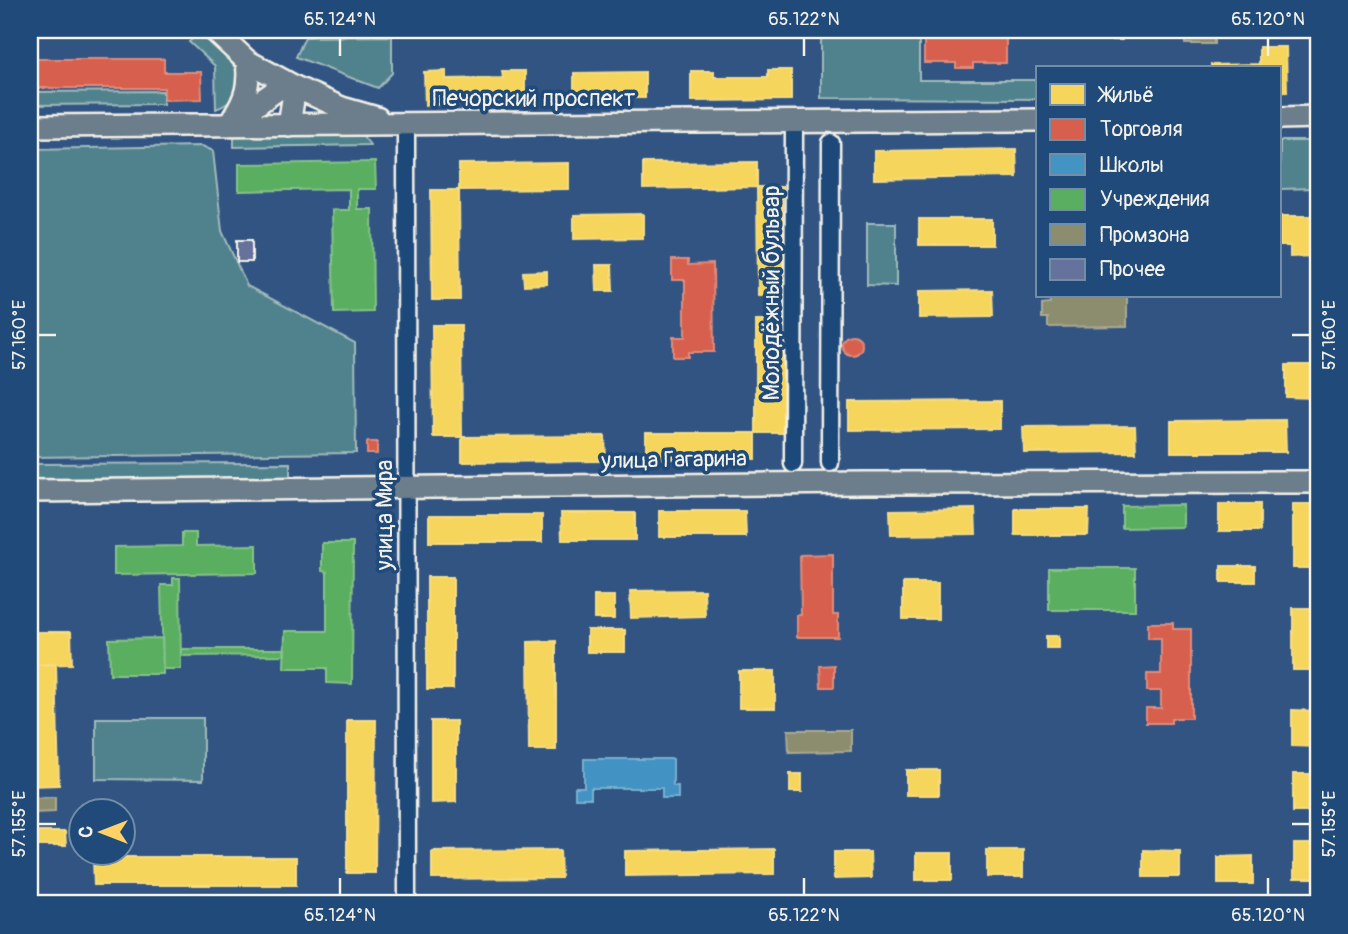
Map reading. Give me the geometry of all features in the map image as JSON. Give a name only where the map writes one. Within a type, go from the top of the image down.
[{"type":"main road","points":[[215,30],[288,103]]},
{"type":"main road","points":[[228,125],[244,102],[249,77],[247,61]]},
{"type":"main road","points":[[228,125],[288,103],[342,108],[406,125]]},
{"type":"main road","name":"Печорский проспект","points":[[30,126],[228,125],[288,103],[320,125],[1036,120]]},
{"type":"main road","points":[[1282,118],[1318,117]]},
{"type":"main road","name":"улица Гагарина","points":[[30,491],[1318,482]]},
{"type":"street","name":"Молодёжный бульвар","points":[[793,464],[794,123]]},
{"type":"street","name":"улица Мира","points":[[406,125],[407,904]]},
{"type":"street","points":[[830,463],[831,144]]},
{"type":"green space","points":[[821,30],[919,30],[919,80],[1036,80],[1036,99],[821,98]]},
{"type":"green space","points":[[392,36],[392,73],[378,88],[296,57],[305,37]]},
{"type":"green space","points":[[202,37],[223,52],[237,73],[239,83],[229,102],[216,109],[215,66],[189,42],[193,38]]},
{"type":"green space","points":[[163,91],[163,104],[30,105],[30,92]]},
{"type":"green space","points":[[360,132],[370,145],[234,147],[234,133]]},
{"type":"green space","points":[[1282,141],[1316,141],[1316,188],[1282,189]]},
{"type":"green space","points":[[202,146],[213,151],[222,231],[247,286],[355,343],[356,453],[30,457],[30,149]]},
{"type":"green space","points":[[867,223],[896,223],[896,286],[867,285]]},
{"type":"green space","points":[[290,463],[290,482],[30,483],[30,464]]},
{"type":"green space","points":[[96,718],[203,718],[203,780],[96,779]]},
{"type":"building: Жильё","points":[[1100,30],[1122,30],[1122,40],[1100,40]]},
{"type":"building: Жильё","points":[[1259,47],[1286,47],[1287,92],[1282,92],[1282,66],[1211,66],[1211,65],[1259,64]]},
{"type":"building: Жильё","points":[[768,70],[791,70],[791,100],[691,101],[691,71],[714,71],[714,77],[768,77]]},
{"type":"building: Жильё","points":[[446,71],[446,79],[503,78],[502,71],[525,71],[525,103],[425,105],[424,72]]},
{"type":"building: Жильё","points":[[645,72],[645,98],[574,98],[574,73]]},
{"type":"building: Жильё","points":[[1016,149],[1017,177],[874,179],[874,151]]},
{"type":"building: Жильё","points":[[757,162],[757,187],[643,189],[643,163]]},
{"type":"building: Жильё","points":[[569,163],[569,189],[459,190],[459,164]]},
{"type":"building: Жильё","points":[[757,187],[782,187],[784,296],[758,296]]},
{"type":"building: Жильё","points":[[431,190],[459,190],[460,300],[432,300]]},
{"type":"building: Жильё","points":[[643,214],[643,238],[574,239],[574,215]]},
{"type":"building: Жильё","points":[[1282,216],[1315,216],[1315,256],[1290,257],[1290,246],[1282,246]]},
{"type":"building: Жильё","points":[[919,219],[992,219],[992,245],[919,245]]},
{"type":"building: Жильё","points":[[596,265],[612,265],[613,291],[597,291]]},
{"type":"building: Жильё","points":[[547,271],[547,284],[524,285],[523,272]]},
{"type":"building: Жильё","points":[[992,290],[993,317],[919,318],[919,291]]},
{"type":"building: Жильё","points":[[756,321],[783,321],[783,433],[756,433]]},
{"type":"building: Жильё","points":[[432,325],[461,325],[462,437],[433,437]]},
{"type":"building: Жильё","points":[[1286,365],[1313,365],[1313,398],[1286,397]]},
{"type":"building: Жильё","points":[[1000,401],[1000,429],[849,430],[849,402]]},
{"type":"building: Жильё","points":[[1285,420],[1286,452],[1171,452],[1171,421]]},
{"type":"building: Жильё","points":[[1135,426],[1136,452],[1024,453],[1023,427]]},
{"type":"building: Жильё","points":[[646,433],[756,433],[756,459],[646,459]]},
{"type":"building: Жильё","points":[[605,436],[606,461],[462,462],[462,437]]},
{"type":"building: Жильё","points":[[1219,504],[1260,504],[1260,531],[1219,531]]},
{"type":"building: Жильё","points":[[1293,504],[1315,504],[1315,568],[1293,568]]},
{"type":"building: Жильё","points":[[975,509],[976,534],[891,535],[890,510]]},
{"type":"building: Жильё","points":[[1015,509],[1089,509],[1088,535],[1015,535]]},
{"type":"building: Жильё","points":[[659,511],[745,511],[746,537],[659,537]]},
{"type":"building: Жильё","points":[[561,513],[635,513],[635,540],[562,540]]},
{"type":"building: Жильё","points":[[429,515],[542,515],[542,542],[429,542]]},
{"type":"building: Жильё","points":[[1221,566],[1255,566],[1255,582],[1221,582]]},
{"type":"building: Жильё","points":[[427,577],[453,577],[453,689],[427,689]]},
{"type":"building: Жильё","points":[[903,583],[938,583],[938,619],[903,619]]},
{"type":"building: Жильё","points":[[704,590],[705,616],[631,618],[630,591]]},
{"type":"building: Жильё","points":[[594,596],[614,596],[614,619],[594,619]]},
{"type":"building: Жильё","points":[[1293,608],[1315,608],[1315,670],[1293,670]]},
{"type":"building: Жильё","points":[[587,630],[625,630],[625,652],[587,652]]},
{"type":"building: Жильё","points":[[30,632],[71,632],[72,664],[30,665]]},
{"type":"building: Жильё","points":[[1046,636],[1059,636],[1059,648],[1046,648]]},
{"type":"building: Жильё","points":[[556,641],[556,750],[529,750],[528,642]]},
{"type":"building: Жильё","points":[[56,664],[59,785],[30,786],[30,665]]},
{"type":"building: Жильё","points":[[739,671],[775,671],[775,708],[739,708]]},
{"type":"building: Жильё","points":[[1292,710],[1318,711],[1318,747],[1292,746]]},
{"type":"building: Жильё","points":[[347,720],[376,720],[375,873],[347,873]]},
{"type":"building: Жильё","points":[[431,721],[456,721],[456,802],[431,803]]},
{"type":"building: Жильё","points":[[906,770],[939,770],[939,795],[906,795]]},
{"type":"building: Жильё","points":[[790,774],[802,774],[802,792],[790,792]]},
{"type":"building: Жильё","points":[[1293,774],[1318,774],[1318,812],[1293,812]]},
{"type":"building: Жильё","points":[[33,832],[65,832],[66,846],[33,846]]},
{"type":"building: Жильё","points":[[1294,844],[1318,844],[1318,878],[1294,878]]},
{"type":"building: Жильё","points":[[774,849],[774,874],[625,876],[625,851]]},
{"type":"building: Жильё","points":[[560,850],[561,878],[432,879],[432,851]]},
{"type":"building: Жильё","points":[[987,850],[1023,850],[1023,877],[987,877]]},
{"type":"building: Жильё","points":[[1143,850],[1180,851],[1180,877],[1143,877]]},
{"type":"building: Жильё","points":[[834,852],[870,852],[871,878],[834,879]]},
{"type":"building: Жильё","points":[[916,853],[952,853],[952,880],[916,880]]},
{"type":"building: Жильё","points":[[1253,856],[1253,884],[1218,884],[1218,857]]},
{"type":"building: Жильё","points":[[136,857],[296,857],[296,885],[94,885],[93,867],[136,867]]},
{"type":"building: Торговля","points":[[924,30],[944,30],[944,34],[982,34],[982,30],[1006,30],[1006,63],[973,63],[973,68],[956,68],[956,63],[924,63]]},
{"type":"building: Торговля","points":[[30,59],[164,59],[164,72],[201,72],[202,99],[164,100],[164,88],[30,88]]},
{"type":"building: Торговля","points":[[672,260],[688,260],[688,265],[713,264],[714,352],[688,352],[688,357],[673,357],[673,337],[685,337],[685,280],[672,280]]},
{"type":"building: Торговля","points":[[852,335],[859,338],[862,345],[859,352],[852,355],[845,352],[842,345],[845,338]]},
{"type":"building: Торговля","points":[[367,442],[377,442],[377,454],[367,454]]},
{"type":"building: Торговля","points":[[833,554],[833,615],[838,615],[838,637],[797,637],[797,615],[801,615],[800,555]]},
{"type":"building: Торговля","points":[[1148,623],[1173,623],[1173,629],[1191,629],[1191,718],[1171,718],[1171,723],[1146,723],[1146,708],[1161,708],[1161,691],[1147,691],[1147,674],[1161,674],[1161,638],[1148,638]]},
{"type":"building: Торговля","points":[[834,665],[834,687],[821,687],[820,666]]},
{"type":"building: Школы","points":[[584,759],[673,759],[673,786],[678,786],[678,798],[662,798],[662,788],[591,788],[591,798],[575,798],[575,787],[584,787]]},
{"type":"building: Учреждения","points":[[533,30],[563,30],[562,36],[533,36]]},
{"type":"building: Учреждения","points":[[375,162],[376,189],[357,189],[357,209],[372,209],[373,312],[334,313],[332,210],[349,210],[349,189],[239,191],[239,164]]},
{"type":"building: Учреждения","points":[[1183,505],[1183,527],[1122,528],[1122,506]]},
{"type":"building: Учреждения","points":[[182,533],[196,533],[196,546],[257,545],[257,573],[114,575],[114,547],[182,546]]},
{"type":"building: Учреждения","points":[[322,543],[353,543],[352,684],[327,683],[327,668],[284,668],[285,631],[327,631],[327,572],[322,571]]},
{"type":"building: Учреждения","points":[[1049,568],[1135,568],[1135,610],[1049,610]]},
{"type":"building: Учреждения","points":[[173,578],[180,578],[181,669],[163,669],[161,585],[173,585]]},
{"type":"building: Учреждения","points":[[162,638],[163,674],[110,674],[109,639]]},
{"type":"building: Учреждения","points":[[181,649],[285,649],[285,655],[181,656]]},
{"type":"building: Промзона","points":[[1185,30],[1214,30],[1214,44],[1185,44]]},
{"type":"building: Промзона","points":[[1049,298],[1127,298],[1127,326],[1048,327],[1048,318],[1042,318],[1042,305],[1050,304]]},
{"type":"building: Промзона","points":[[788,730],[851,730],[851,751],[789,752]]},
{"type":"building: Промзона","points":[[55,797],[55,812],[33,813],[33,798]]},
{"type":"building: Прочее","points":[[237,240],[252,240],[252,262],[237,262]]}]
